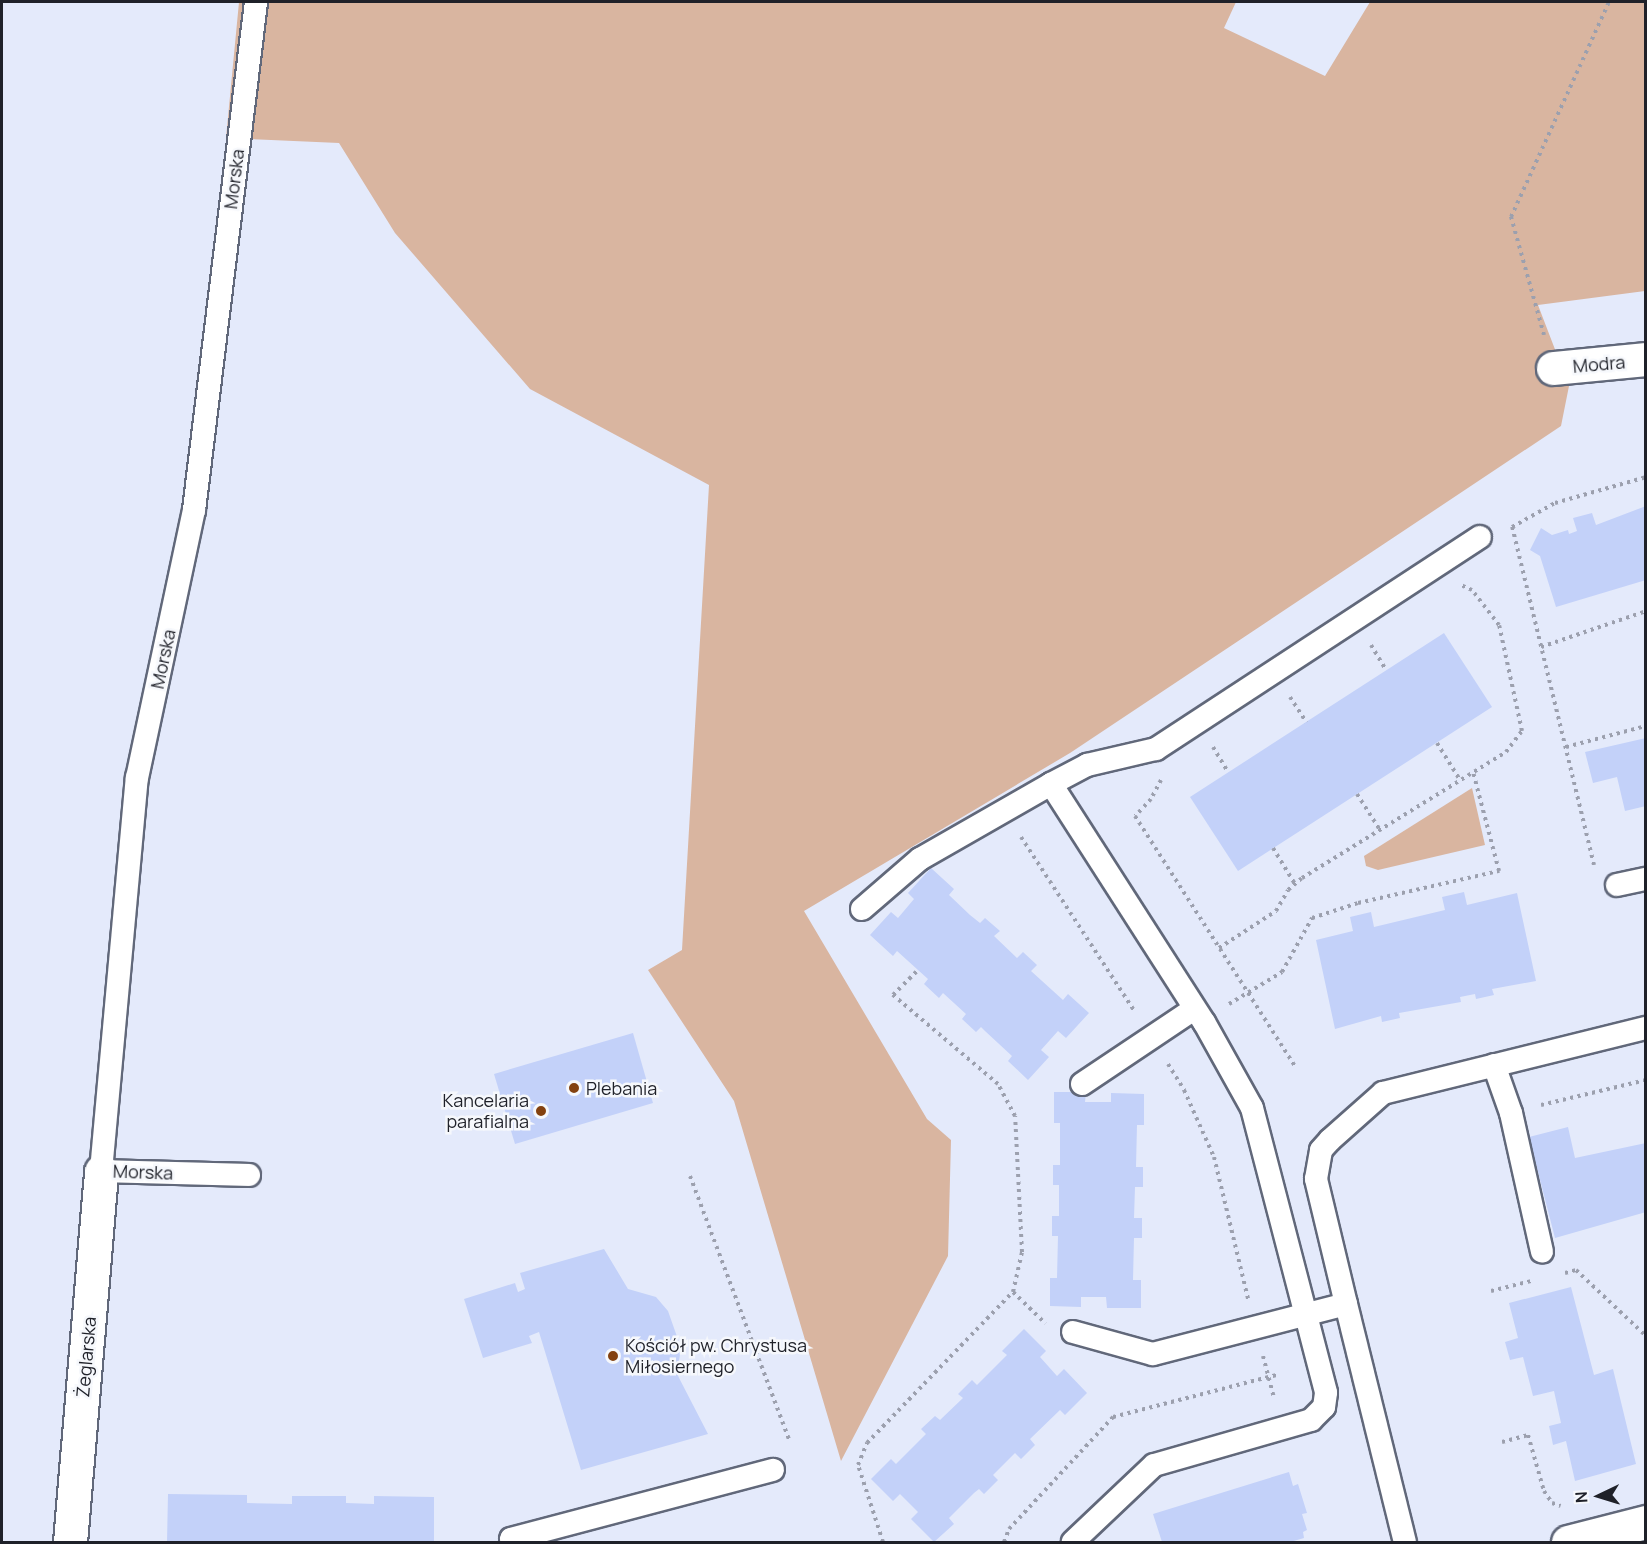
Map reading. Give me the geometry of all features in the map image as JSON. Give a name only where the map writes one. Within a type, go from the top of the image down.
[{"type":"street","name":"Modra","points":[[1553,368],[1646,359]]},
{"type":"street","name":"Żeglarska","points":[[70,1542],[101,1171]]},
{"type":"street","points":[[1568,1542],[1646,1522]]},
{"type":"lane","name":"Morska","points":[[249,1175],[101,1171],[137,778],[194,510],[256,2]]},
{"type":"lane","points":[[862,909],[904,870],[1002,809],[1087,765],[1156,749],[1480,537]]},
{"type":"lane","points":[[1051,784],[1199,1015],[1252,1108],[1326,1393],[1324,1407],[1311,1420],[1154,1465],[1073,1542]]},
{"type":"lane","points":[[1617,885],[1646,879]]},
{"type":"lane","points":[[1082,1084],[1153,1039],[1199,1015]]},
{"type":"lane","points":[[1405,1542],[1316,1179],[1321,1150],[1383,1093],[1646,1028]]},
{"type":"lane","points":[[1494,1065],[1511,1113],[1542,1252]]},
{"type":"lane","points":[[1073,1332],[1153,1354],[1346,1304]]},
{"type":"lane","points":[[512,1542],[511,1539],[773,1470]]},
{"type":"path","points":[[1553,368],[1512,217],[1609,2]]},
{"type":"path","points":[[1617,885],[1600,888],[1512,527],[1555,503],[1646,477]]},
{"type":"path","points":[[1219,948],[1276,911],[1295,884],[1506,752],[1522,731],[1499,625],[1472,590],[1455,582]]},
{"type":"path","points":[[1541,647],[1646,611]]},
{"type":"path","points":[[1365,634],[1386,670]]},
{"type":"path","points":[[1283,686],[1306,722]]},
{"type":"path","points":[[1566,747],[1646,726]]},
{"type":"path","points":[[1437,743],[1460,780]]},
{"type":"path","points":[[1212,745],[1228,772]]},
{"type":"path","points":[[1199,1015],[1282,972],[1312,918],[1358,903],[1499,871],[1473,772]]},
{"type":"path","points":[[1165,773],[1152,799],[1135,816],[1295,1066]]},
{"type":"path","points":[[1358,794],[1380,830]]},
{"type":"path","points":[[1002,809],[1184,1090],[1214,1157],[1281,1429]]},
{"type":"path","points":[[1273,848],[1295,884]]},
{"type":"path","points":[[883,1542],[858,1465],[867,1443],[1013,1292],[1022,1252],[1015,1116],[998,1084],[893,995],[918,970]]},
{"type":"path","points":[[1511,1113],[1646,1080]]},
{"type":"path","points":[[690,1176],[789,1440]]},
{"type":"path","points":[[1555,1276],[1576,1270],[1646,1336]]},
{"type":"path","points":[[1491,1291],[1534,1281]]},
{"type":"path","points":[[1013,1292],[1048,1325],[1073,1332]]},
{"type":"path","points":[[1004,1542],[1010,1530],[1113,1417],[1280,1374]]},
{"type":"path","points":[[1502,1442],[1528,1435],[1544,1491],[1552,1503],[1565,1508]]},
{"type":"shaded area","points":[[239,2],[1236,2],[1224,28],[1325,76],[1370,2],[1645,2],[1645,291],[1538,305],[1569,386],[1561,426],[1070,753],[804,911],[927,1119],[951,1140],[948,1256],[841,1461],[734,1101],[648,970],[682,950],[709,485],[530,389],[395,233],[339,143],[226,138]]},
{"type":"shaded area","points":[[1472,788],[1485,845],[1378,870],[1366,866],[1364,856]]},
{"type":"building","points":[[1646,506],[1646,580],[1556,607],[1540,556],[1530,550],[1541,528],[1552,535],[1568,530],[1569,534],[1577,531],[1573,518],[1592,513],[1596,525]]},
{"type":"building","points":[[1444,633],[1492,707],[1238,871],[1190,797]]},
{"type":"building","points":[[1646,738],[1646,806],[1625,811],[1617,777],[1593,783],[1585,752]]},
{"type":"building","points":[[931,868],[954,889],[949,895],[970,915],[980,923],[985,918],[1000,931],[994,936],[1017,958],[1023,952],[1037,965],[1031,971],[1063,1000],[1068,994],[1089,1013],[1066,1038],[1058,1031],[1041,1050],[1049,1057],[1028,1080],[1008,1061],[1012,1056],[981,1027],[976,1032],[962,1019],[966,1014],[943,993],[939,998],[924,984],[928,979],[897,951],[893,956],[870,935],[891,912],[898,918],[914,899],[908,893]]},
{"type":"building","points":[[1464,892],[1467,905],[1517,893],[1536,981],[1492,989],[1494,995],[1476,999],[1475,994],[1460,997],[1461,1002],[1399,1013],[1400,1018],[1382,1022],[1381,1016],[1335,1029],[1316,940],[1353,931],[1350,917],[1371,912],[1374,927],[1445,910],[1442,897]]},
{"type":"building","name":"Plebania","points":[[633,1033],[653,1103],[515,1144],[494,1074]]},
{"type":"building","points":[[1054,1092],[1086,1092],[1085,1102],[1111,1102],[1111,1093],[1144,1094],[1144,1125],[1137,1125],[1136,1167],[1143,1167],[1143,1187],[1135,1187],[1134,1218],[1142,1218],[1142,1238],[1134,1238],[1133,1280],[1141,1280],[1141,1308],[1107,1308],[1106,1297],[1081,1297],[1081,1307],[1050,1306],[1050,1278],[1057,1278],[1058,1236],[1052,1236],[1052,1216],[1059,1216],[1059,1185],[1053,1185],[1053,1165],[1060,1165],[1060,1123],[1054,1123]]},
{"type":"building","points":[[1568,1127],[1575,1158],[1646,1143],[1646,1212],[1555,1238],[1529,1137]]},
{"type":"building","name":"Kościół pw. Chrystusa Miłosiernego","points":[[604,1249],[628,1289],[656,1297],[668,1311],[681,1348],[677,1374],[708,1434],[581,1470],[539,1332],[529,1336],[532,1343],[483,1358],[464,1299],[515,1283],[518,1292],[525,1289],[520,1273]]},
{"type":"building","points":[[1571,1287],[1594,1375],[1613,1369],[1636,1464],[1575,1481],[1566,1441],[1553,1445],[1549,1426],[1561,1423],[1554,1391],[1533,1396],[1523,1357],[1510,1360],[1505,1342],[1518,1338],[1509,1303]]},
{"type":"building","points":[[1024,1329],[1046,1351],[1040,1357],[1057,1376],[1064,1369],[1087,1393],[1065,1415],[1060,1410],[1030,1439],[1035,1445],[1021,1459],[1015,1453],[993,1475],[998,1480],[984,1494],[979,1489],[974,1493],[949,1518],[954,1524],[934,1542],[911,1519],[918,1512],[900,1494],[893,1501],[871,1479],[891,1459],[896,1464],[926,1434],[921,1429],[935,1416],[940,1420],[963,1398],[958,1394],[972,1380],[977,1385],[1007,1355],[1002,1351]]},
{"type":"building","points":[[1289,1472],[1293,1486],[1298,1484],[1307,1513],[1302,1514],[1307,1530],[1303,1532],[1304,1538],[1290,1542],[1162,1542],[1153,1514]]},
{"type":"building","points":[[168,1494],[247,1495],[247,1503],[292,1504],[292,1496],[346,1496],[346,1503],[374,1504],[374,1496],[434,1497],[434,1542],[167,1542]]},
{"type":"place","name":"Plebania","points":[[574,1088]]},
{"type":"place","name":"Kancelaria parafialna","points":[[541,1111]]},
{"type":"place","name":"Kościół pw. Chrystusa Miłosiernego","points":[[613,1356]]}]
